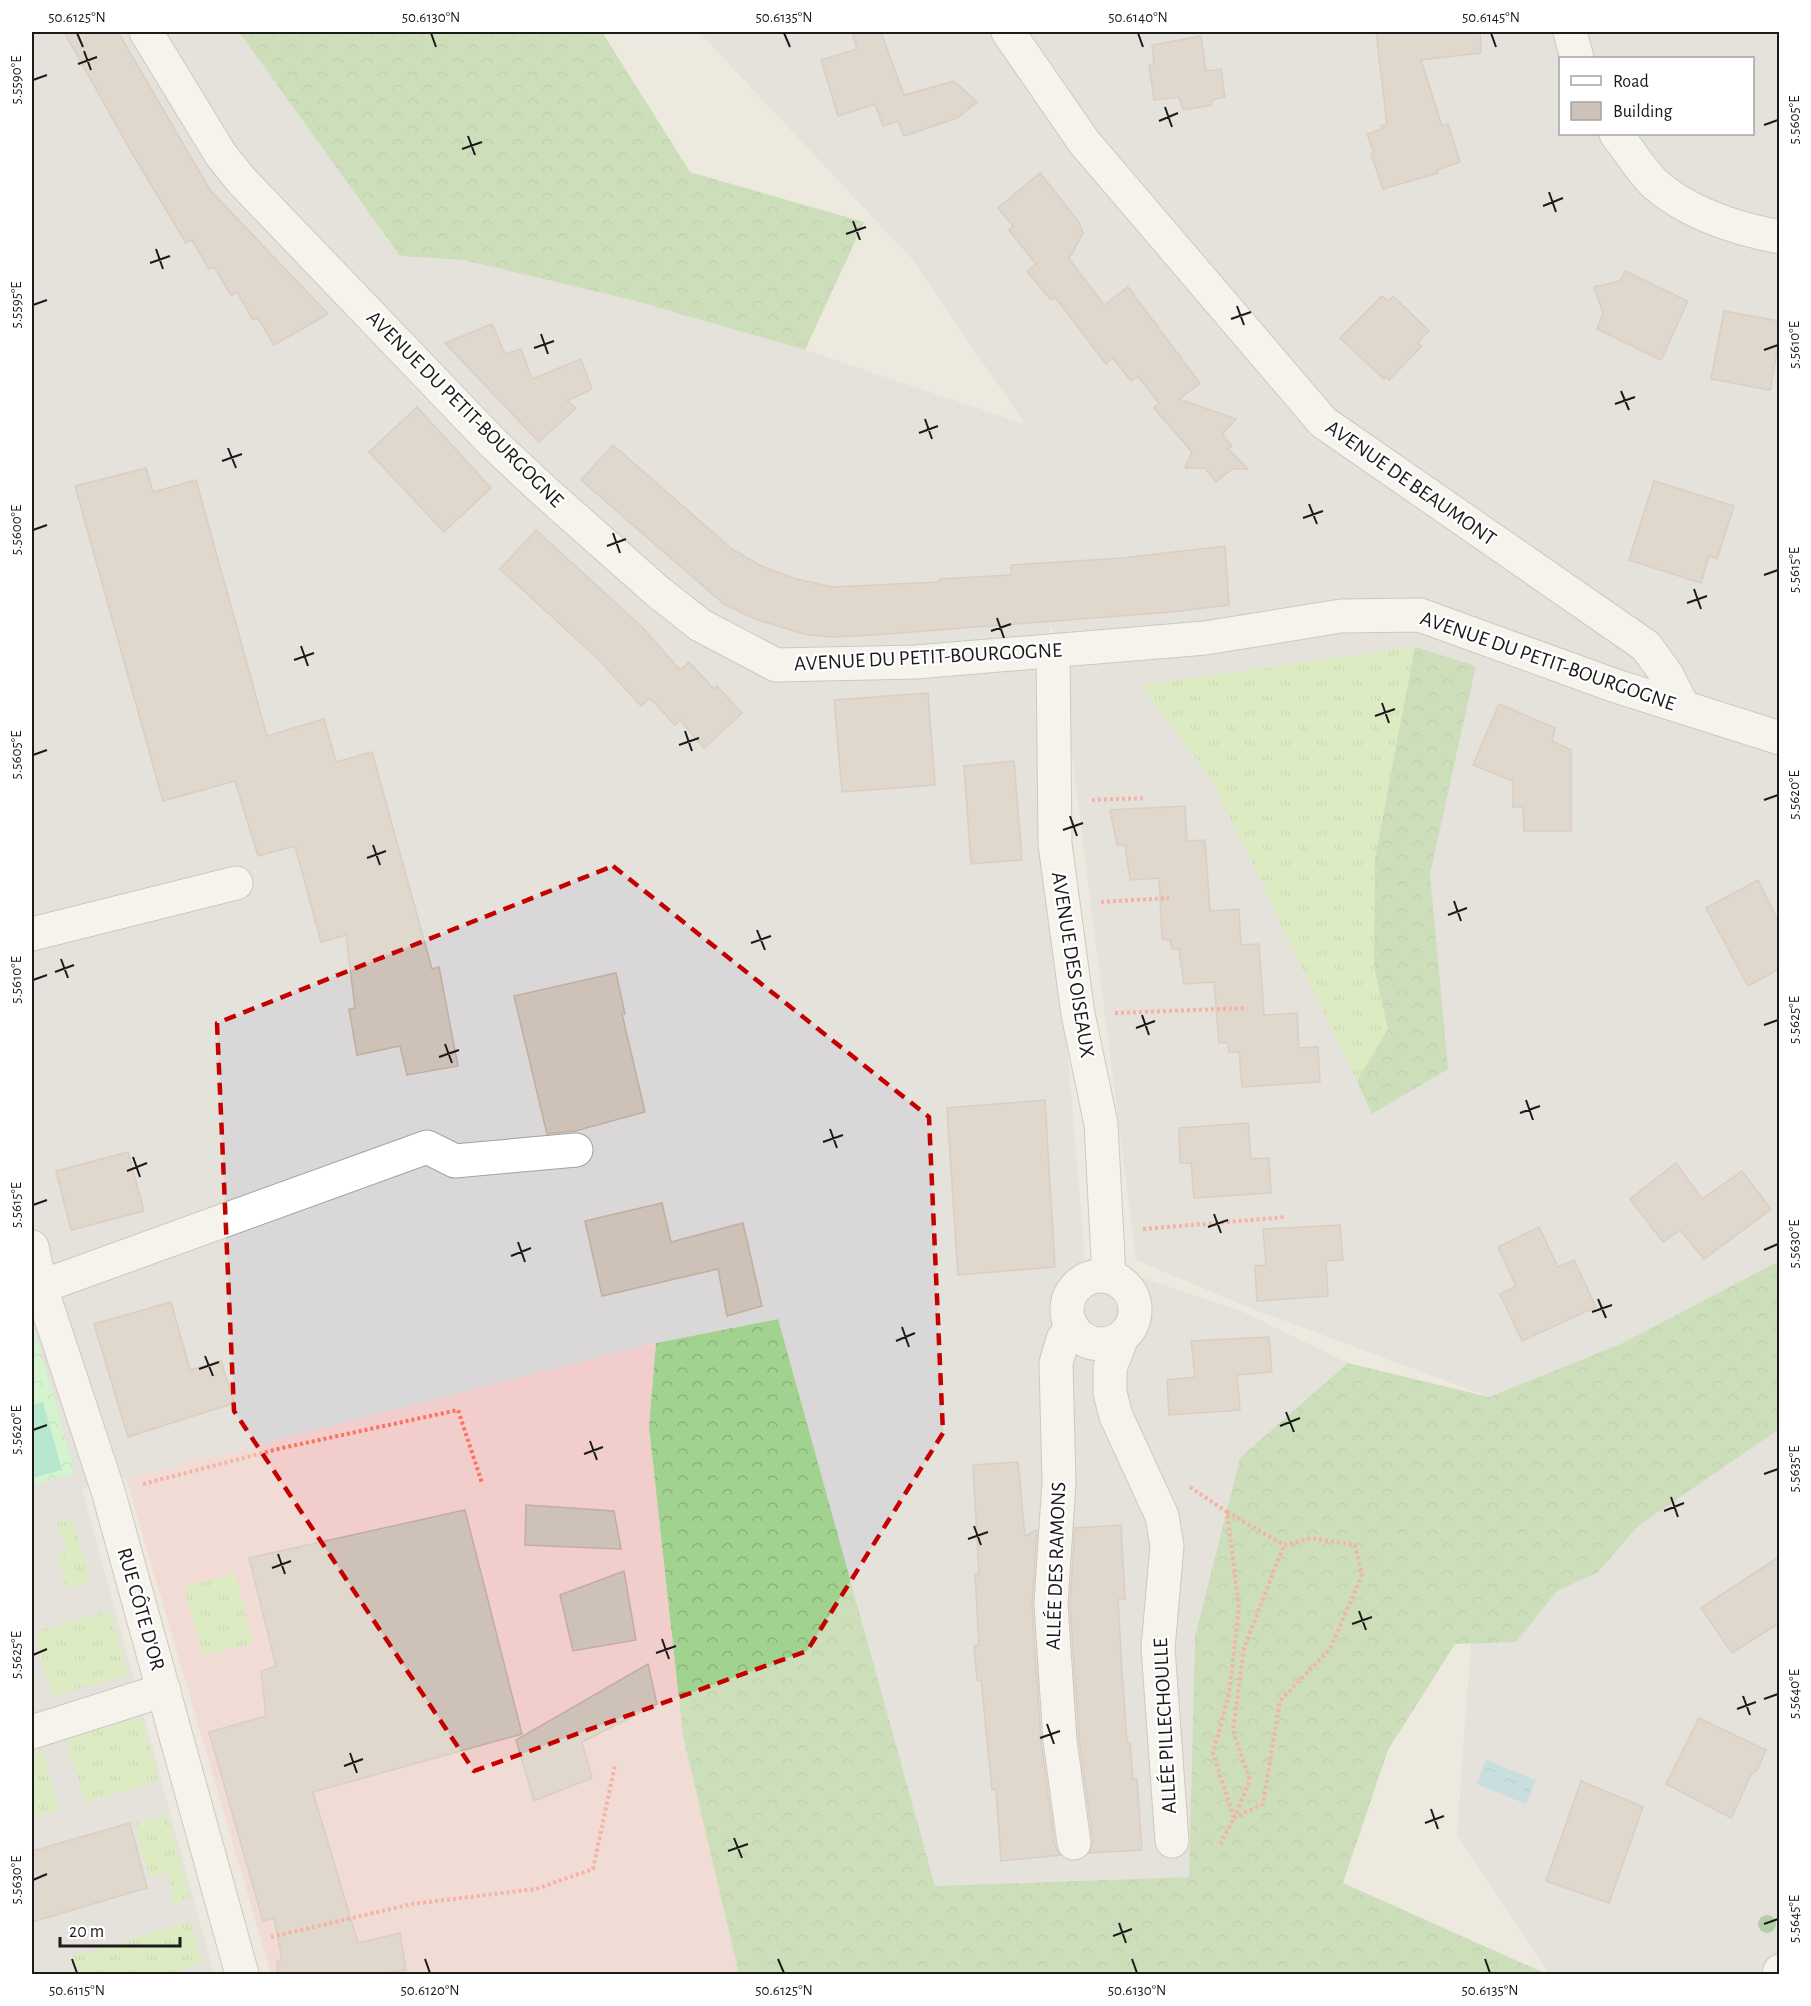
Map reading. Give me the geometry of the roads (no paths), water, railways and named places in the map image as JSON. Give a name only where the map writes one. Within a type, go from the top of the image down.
[{"type":"street","name":"AVENUE DU PETIT-BOURGOGNE","points":[[146,32],[221,155],[266,207],[494,444],[649,584],[700,625],[776,665],[916,662],[1205,638],[1341,616],[1420,615],[1613,685],[1779,738]]},
{"type":"street","name":"AVENUE DE BEAUMONT","points":[[1008,32],[1084,142],[1323,422],[1646,646],[1667,675],[1683,707]]},
{"type":"street","points":[[1570,32],[1577,57]]},
{"type":"street","points":[[1617,135],[1656,185],[1698,211],[1747,231],[1779,237]]},
{"type":"street","name":"AVENUE DES OISEAUX","points":[[1053,651],[1055,844],[1078,1014],[1101,1124],[1109,1277]]},
{"type":"street","points":[[32,934],[236,883]]},
{"type":"street","points":[[36,1289],[427,1147],[455,1161],[576,1150]]},
{"type":"street","name":"RUE CÔTE D'OR","points":[[32,1246],[36,1289],[108,1491],[238,1962]]},
{"type":"street","points":[[1097,1276],[1109,1277],[1126,1287],[1135,1307],[1132,1324],[1122,1337],[1112,1342],[1092,1343],[1083,1339],[1073,1328],[1069,1319],[1068,1305],[1072,1292],[1082,1282],[1097,1276]]},
{"type":"street","name":"ALLÉE DES RAMONS","points":[[1073,1328],[1063,1339],[1056,1363],[1059,1482],[1051,1613],[1060,1741],[1074,1843]]},
{"type":"street","name":"ALLÉE PILLECHOULLE","points":[[1122,1337],[1110,1368],[1110,1393],[1116,1416],[1162,1516],[1167,1546],[1158,1648],[1172,1841]]},
{"type":"street","points":[[32,1732],[164,1690]]},
{"type":"water","points":[[1486,1760],[1536,1780],[1526,1804],[1477,1784]]}]
